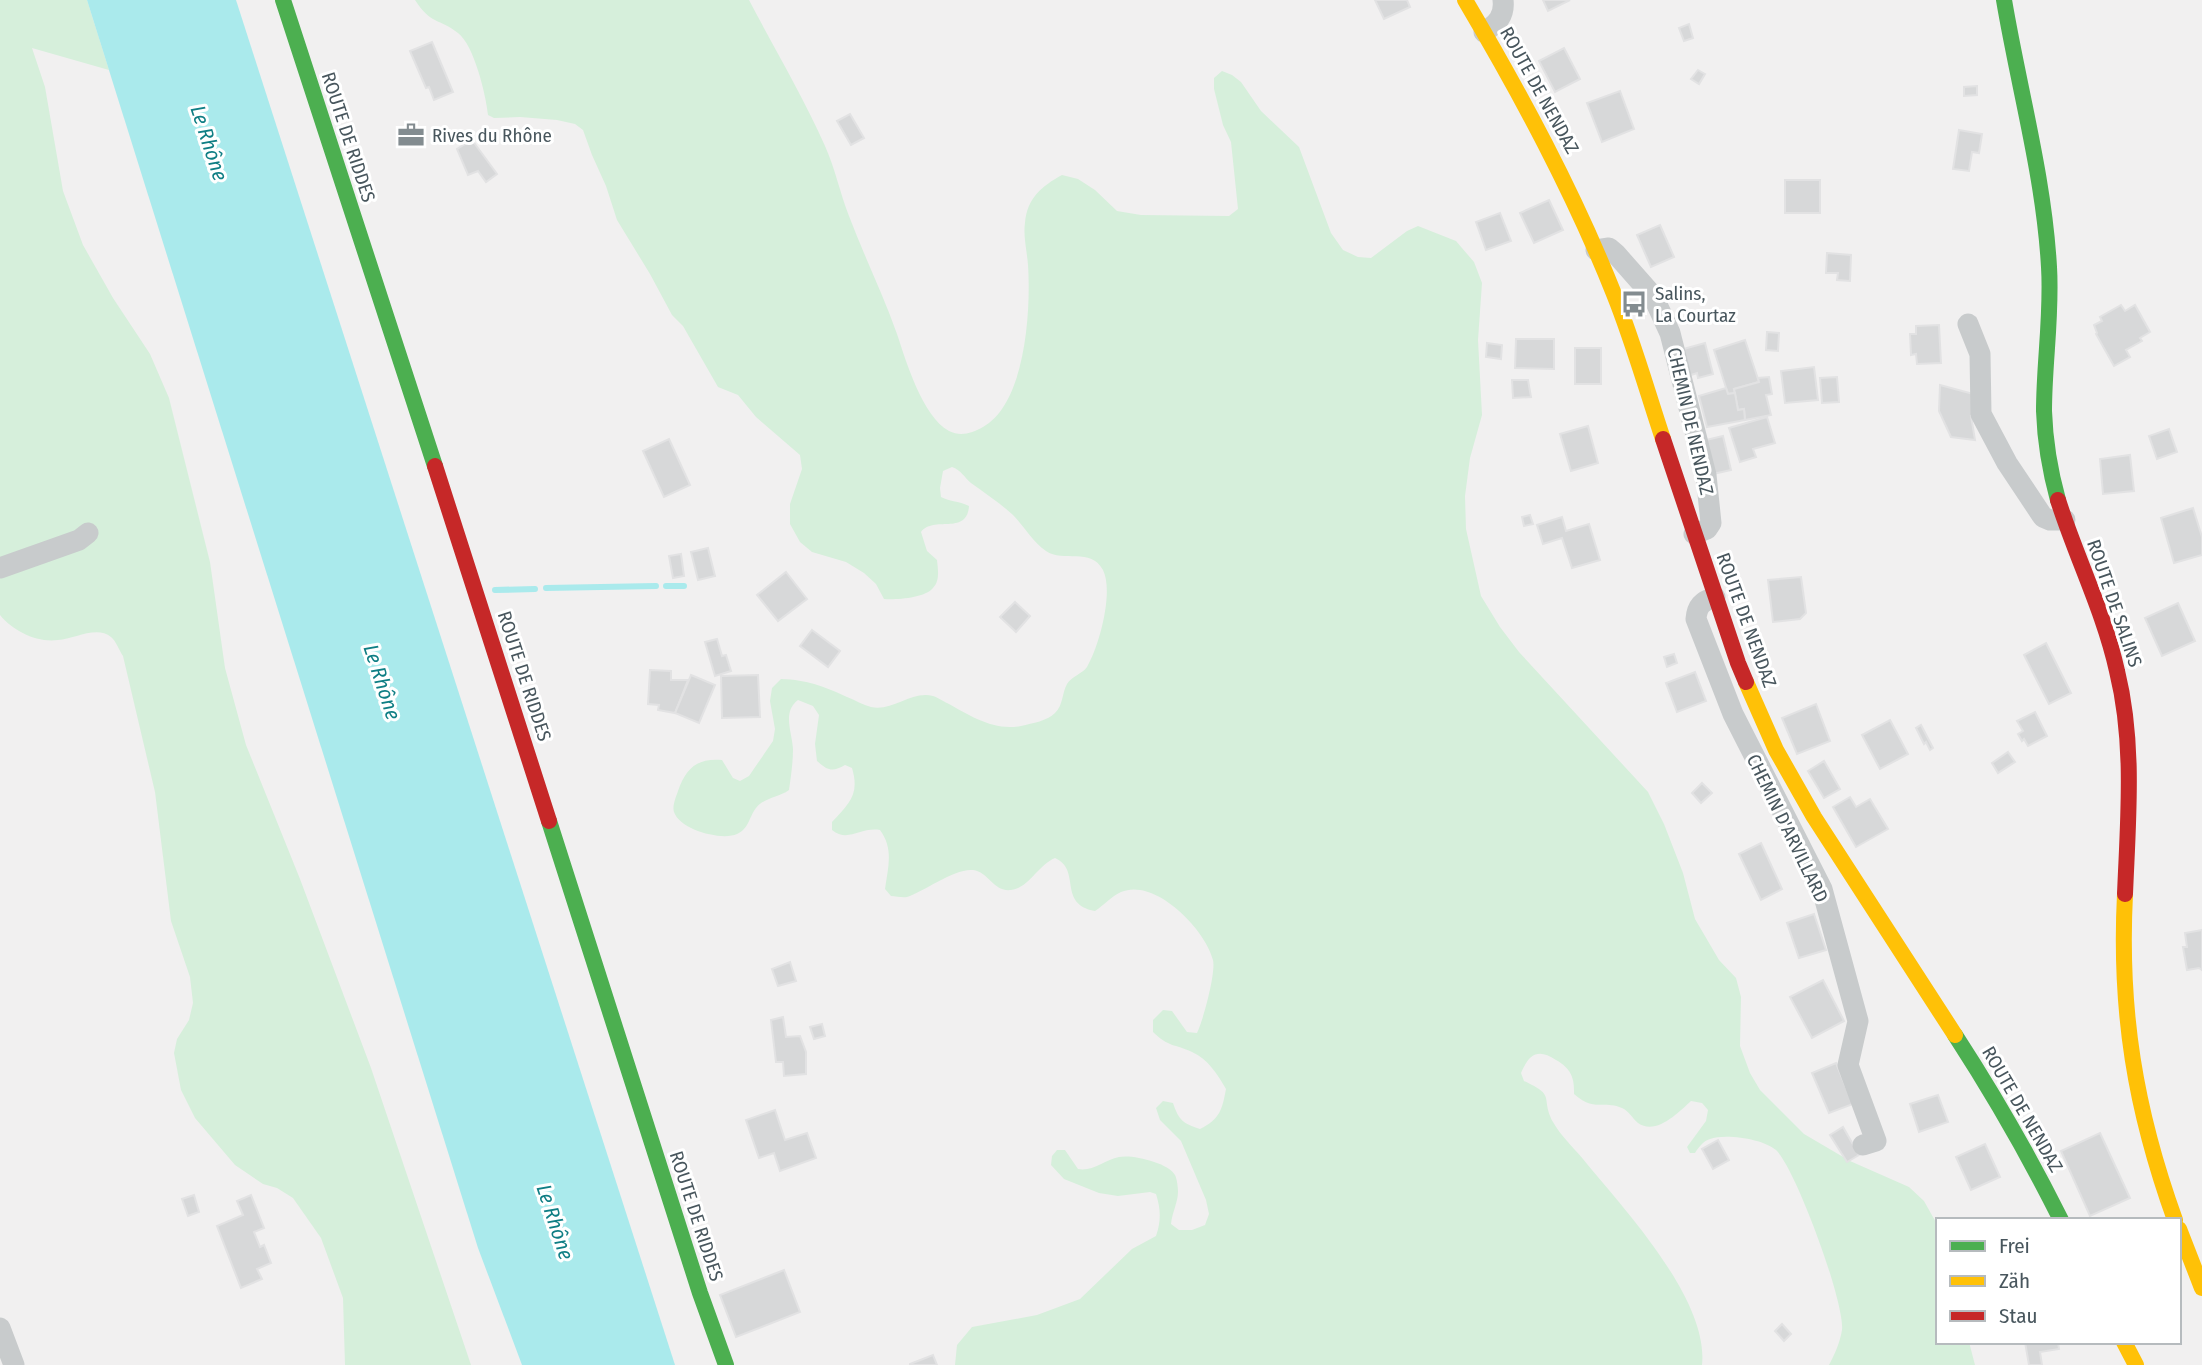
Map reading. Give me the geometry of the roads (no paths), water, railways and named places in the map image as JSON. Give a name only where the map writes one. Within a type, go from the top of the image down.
[{"type":"street","name":"ROUTE DE RIDDES","points":[[283,0],[501,670],[699,1293],[726,1365]]},
{"type":"street","name":"ROUTE DE NENDAZ","points":[[1465,0],[1546,143],[1597,250],[1715,597],[1760,718],[1794,784],[1991,1091],[2034,1165],[2060,1218]]},
{"type":"street","points":[[1484,32],[1500,19],[1503,0]]},
{"type":"street","name":"ROUTE DE SALINS","points":[[2004,0],[2046,228],[2050,281],[2043,389],[2046,442],[2053,482],[2105,628],[2123,701],[2129,771],[2123,938],[2126,1025],[2131,1063],[2144,1124],[2174,1218]]},
{"type":"street","name":"CHEMIN DE NENDAZ","points":[[1597,250],[1609,247],[1653,296],[1670,333],[1706,475],[1711,516],[1707,529],[1694,534]]},
{"type":"street","points":[[1968,324],[1980,354],[1981,414],[2007,463],[2043,517],[2065,520]]},
{"type":"street","points":[[0,568],[79,540],[88,533]]},
{"type":"street","name":"CHEMIN D'ARVILLARD","points":[[1715,597],[1705,600],[1699,606],[1696,619],[1733,714],[1822,889],[1858,1021],[1848,1065],[1875,1140],[1863,1145]]},
{"type":"street","points":[[2181,1234],[2202,1288]]},
{"type":"street","points":[[0,1328],[14,1365]]},
{"type":"street","points":[[2125,1344],[2135,1364]]},
{"type":"water","name":"Le Rhône","points":[[87,0],[236,0],[675,1365],[522,1365],[478,1248]]},
{"type":"waterway","points":[[546,588],[656,586]]},
{"type":"waterway","points":[[666,586],[684,586]]},
{"type":"waterway","points":[[495,590],[535,589]]},
{"type":"place","name":"Rives du Rhône","points":[[411,135]]},
{"type":"place","name":"Salins, La Courtaz","points":[[1634,304]]}]
